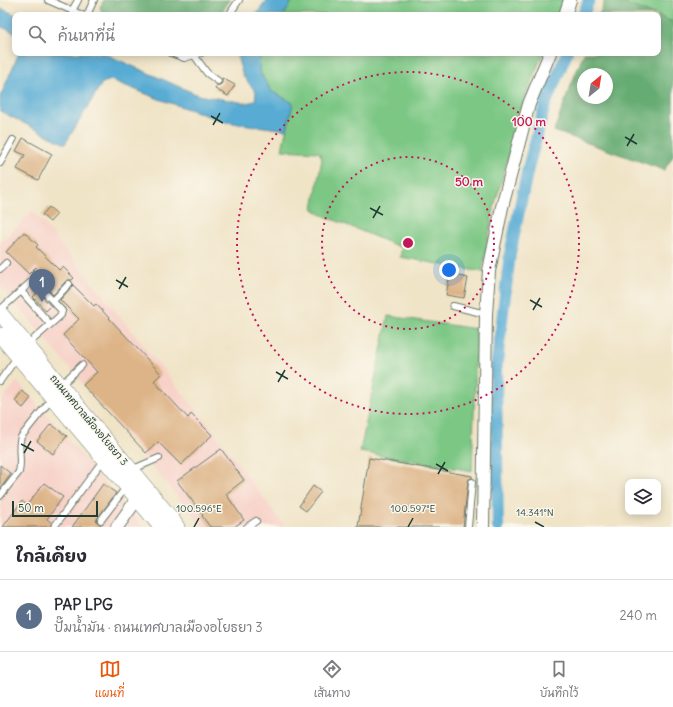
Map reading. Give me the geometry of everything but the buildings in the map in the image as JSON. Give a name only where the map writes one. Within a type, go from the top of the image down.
[{"type":"street","points":[[566,12],[570,0]]},
{"type":"street","points":[[482,527],[486,314],[489,271],[502,207],[530,104],[549,56]]},
{"type":"street","name":"ถนนเทศบาลเมืองอโยธยา 3","points":[[0,313],[15,344],[57,392],[130,470],[177,527]]},
{"type":"street","name":"ถนนเทศบาลเมืองอโยธยา 3","points":[[57,392],[104,459],[127,486],[156,525]]},
{"type":"street","points":[[117,527],[137,499]]},
{"type":"lane","points":[[48,0],[72,11],[78,0]]},
{"type":"lane","points":[[88,12],[94,0]]},
{"type":"lane","points":[[231,12],[239,0]]},
{"type":"lane","points":[[179,56],[184,58],[191,56]]},
{"type":"lane","points":[[195,56],[207,73],[218,81]]},
{"type":"lane","points":[[0,162],[13,140]]},
{"type":"lane","points":[[0,269],[6,263]]},
{"type":"lane","points":[[0,310],[32,281],[34,281],[62,311],[62,313],[50,324],[15,344],[0,381]]},
{"type":"lane","points":[[53,301],[69,284]]},
{"type":"lane","points":[[21,292],[50,324]]},
{"type":"lane","points":[[453,306],[486,314]]},
{"type":"lane","points":[[0,496],[19,472],[19,443],[21,437],[57,392],[82,365]]},
{"type":"lane","points":[[130,470],[159,458]]},
{"type":"lane","points":[[54,527],[104,459]]},
{"type":"lane","points":[[468,527],[472,482]]},
{"type":"lane","points":[[101,520],[127,486]]},
{"type":"lane","points":[[247,527],[256,520]]},
{"type":"shaded area","points":[[33,210],[211,428],[285,527],[203,527],[0,285],[0,244]]},
{"type":"shaded area","points":[[17,381],[144,527],[0,527],[0,402]]},
{"type":"green space","points":[[104,0],[230,0],[222,12],[101,12],[100,7]]},
{"type":"green space","points":[[293,0],[564,0],[560,12],[286,12]]},
{"type":"green space","points":[[605,0],[616,0],[647,12],[600,12]]},
{"type":"green space","points":[[616,0],[673,0],[673,22],[661,17],[661,12],[647,12]]},
{"type":"green space","points":[[661,17],[673,22],[673,156],[664,170],[554,131],[577,70],[577,104],[613,104],[613,68],[578,68],[583,56],[661,56]]},
{"type":"green space","points":[[260,56],[542,56],[526,95],[494,207],[482,272],[400,257],[402,248],[320,214],[313,208],[322,159],[319,152],[282,150],[292,103],[271,91],[259,71]]},
{"type":"green space","points":[[388,316],[477,329],[472,471],[360,452]]},
{"type":"water","points":[[267,0],[293,0],[286,12],[258,12]]},
{"type":"water","points":[[0,8],[12,13],[12,32],[0,26]]},
{"type":"water","points":[[18,56],[110,56],[198,95],[246,103],[255,101],[256,92],[243,76],[237,56],[260,56],[259,71],[271,91],[293,103],[287,130],[226,122],[159,99],[111,80],[102,83],[65,144],[0,111],[0,97]]},
{"type":"waterway","points":[[584,12],[589,0]]},
{"type":"waterway","points":[[498,527],[496,370],[510,254],[528,168],[545,105],[566,56]]},
{"type":"place","name":"PAP LPG","points":[[42,302]]}]
